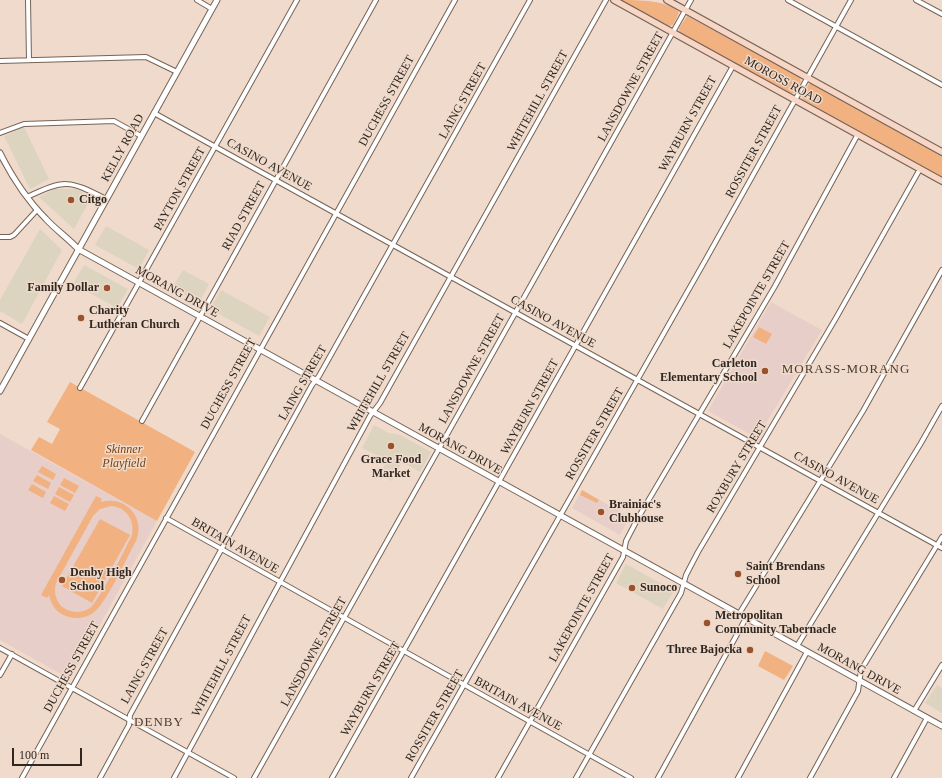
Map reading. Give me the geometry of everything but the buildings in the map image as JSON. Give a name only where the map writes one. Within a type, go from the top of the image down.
[{"type":"main road","name":"MOROSS ROAD","points":[[614,0],[942,181]]},
{"type":"main road","name":"MOROSS ROAD","points":[[666,0],[942,152]]},
{"type":"street","points":[[28,0],[29,60]]},
{"type":"street","points":[[197,0],[212,9]]},
{"type":"street","name":"KELLY ROAD","points":[[0,391],[217,0]]},
{"type":"street","name":"PAYTON STREET","points":[[80,388],[297,0]]},
{"type":"street","name":"RIAD STREET","points":[[142,421],[376,0]]},
{"type":"street","name":"DUCHESS STREET","points":[[22,778],[259,349],[455,0]]},
{"type":"street","name":"LAING STREET","points":[[100,778],[129,725],[130,715],[221,550],[530,0]]},
{"type":"street","name":"WHITEHILL STREET","points":[[174,778],[278,582],[370,416],[374,412],[606,0]]},
{"type":"street","name":"LANSDOWNE STREET","points":[[254,778],[691,0]]},
{"type":"street","points":[[788,0],[942,85]]},
{"type":"street","name":"ROSSITER STREET","points":[[411,778],[851,0]]},
{"type":"street","points":[[916,0],[942,14]]},
{"type":"street","points":[[0,61],[146,57],[177,72]]},
{"type":"street","name":"WAYBURN STREET","points":[[332,778],[733,66]]},
{"type":"street","name":"CASINO AVENUE","points":[[154,113],[942,548]]},
{"type":"street","points":[[0,134],[24,124],[114,122],[141,136]]},
{"type":"street","name":"LAKEPOINTE STREET","points":[[498,778],[623,557],[626,541],[638,518],[775,286],[858,134]]},
{"type":"street","name":"MORANG DRIVE","points":[[0,153],[2,162],[37,210],[78,248],[942,726]]},
{"type":"street","name":"ROXBURY STREET","points":[[576,778],[681,593],[686,575],[698,552],[760,448],[920,169]]},
{"type":"street","points":[[27,197],[54,184],[77,184],[106,199]]},
{"type":"street","points":[[0,238],[14,235],[37,210]]},
{"type":"street","points":[[739,614],[863,411],[942,270]]},
{"type":"street","points":[[0,323],[28,339]]},
{"type":"street","points":[[797,646],[879,513],[942,406]]},
{"type":"street","name":"BRITAIN AVENUE","points":[[166,518],[344,619],[631,778]]},
{"type":"street","points":[[810,778],[858,691],[861,670],[942,537]]},
{"type":"street","points":[[658,778],[746,618]]},
{"type":"street","points":[[0,648],[234,778]]},
{"type":"street","points":[[738,778],[807,652]]},
{"type":"street","points":[[0,676],[12,654]]},
{"type":"street","points":[[914,711],[942,665]]},
{"type":"street","points":[[894,778],[927,718]]},
{"type":"shaded area","points":[[24,127],[49,179],[30,189],[4,136]]},
{"type":"shaded area","points":[[54,189],[77,189],[91,198],[74,229],[39,197]]},
{"type":"shaded area","points":[[106,226],[149,250],[139,269],[95,245]]},
{"type":"shaded area","points":[[40,229],[62,250],[22,324],[0,311],[0,300]]},
{"type":"shaded area","points":[[84,265],[128,289],[117,308],[73,284]]},
{"type":"shaded area","points":[[183,270],[209,284],[199,303],[172,288]]},
{"type":"shaded area","points":[[221,290],[270,317],[259,336],[210,309]]},
{"type":"shaded area","name":"Carleton Elementary School","points":[[771,302],[822,330],[757,438],[708,411]]},
{"type":"shaded area","points":[[374,425],[389,433],[400,435],[431,452],[420,472],[402,462],[392,481],[380,475],[387,460],[362,448]]},
{"type":"shaded area","name":"Denby High School","points":[[0,434],[157,521],[70,679],[0,640]]},
{"type":"shaded area","name":"Brainiac's Clubhouse","points":[[582,490],[630,517],[620,535],[572,508]]},
{"type":"shaded area","points":[[626,564],[674,591],[663,609],[616,583]]},
{"type":"shaded area","points":[[937,685],[942,688],[942,713],[925,703]]},
{"type":"green space","points":[[621,0],[661,3],[669,5],[679,13],[673,25],[669,26]]},
{"type":"green space","points":[[687,16],[800,77],[801,82],[796,92],[791,94],[682,34],[679,31],[679,28]]},
{"type":"green space","points":[[809,84],[812,84],[942,156],[942,177],[803,101],[802,96]]},
{"type":"green space","points":[[759,327],[772,334],[766,344],[753,337]]},
{"type":"green space","name":"Skinner Playfield","points":[[70,382],[195,452],[157,521],[31,450],[39,437],[52,444],[60,429],[47,422]]},
{"type":"green space","points":[[42,466],[56,474],[53,480],[38,472]]},
{"type":"green space","points":[[37,475],[51,483],[48,489],[33,481]]},
{"type":"green space","points":[[64,478],[79,486],[75,493],[60,485]]},
{"type":"green space","points":[[32,484],[46,492],[43,498],[28,490]]},
{"type":"green space","points":[[59,487],[74,495],[70,502],[55,494]]},
{"type":"green space","points":[[582,490],[599,500],[597,503],[580,495]]},
{"type":"green space","points":[[54,496],[69,504],[65,511],[50,503]]},
{"type":"green space","points":[[96,496],[102,499],[101,502],[118,502],[131,510],[136,516],[138,524],[136,541],[110,590],[93,613],[80,618],[66,616],[55,608],[49,595],[47,598],[41,595]],"holes":[[[111,506],[125,512],[131,519],[133,529],[132,535],[100,595],[90,608],[79,612],[68,610],[61,606],[57,601],[55,592],[56,583],[93,516],[100,509]]]},
{"type":"green space","points":[[100,519],[130,535],[92,603],[62,586]]},
{"type":"green space","points":[[765,651],[793,666],[784,680],[758,666]]},
{"type":"place","name":"Citgo","points":[[71,200]]},
{"type":"place","name":"Family Dollar","points":[[107,288]]},
{"type":"place","name":"Charity Lutheran Church","points":[[81,318]]},
{"type":"place","name":"Carleton Elementary School","points":[[765,371]]},
{"type":"place","name":"Grace Food Market","points":[[391,446]]},
{"type":"place","name":"Brainiac's Clubhouse","points":[[601,512]]},
{"type":"place","name":"Saint Brendans School","points":[[738,574]]},
{"type":"place","name":"Denby High School","points":[[62,580]]},
{"type":"place","name":"Sunoco","points":[[632,588]]},
{"type":"place","name":"Metropolitan Community Tabernacle","points":[[707,623]]},
{"type":"place","name":"Three Bajocka","points":[[750,650]]},
{"type":"district","name":"MORASS-MORANG","points":[[846,370]]},
{"type":"district","name":"DENBY","points":[[159,723]]}]
